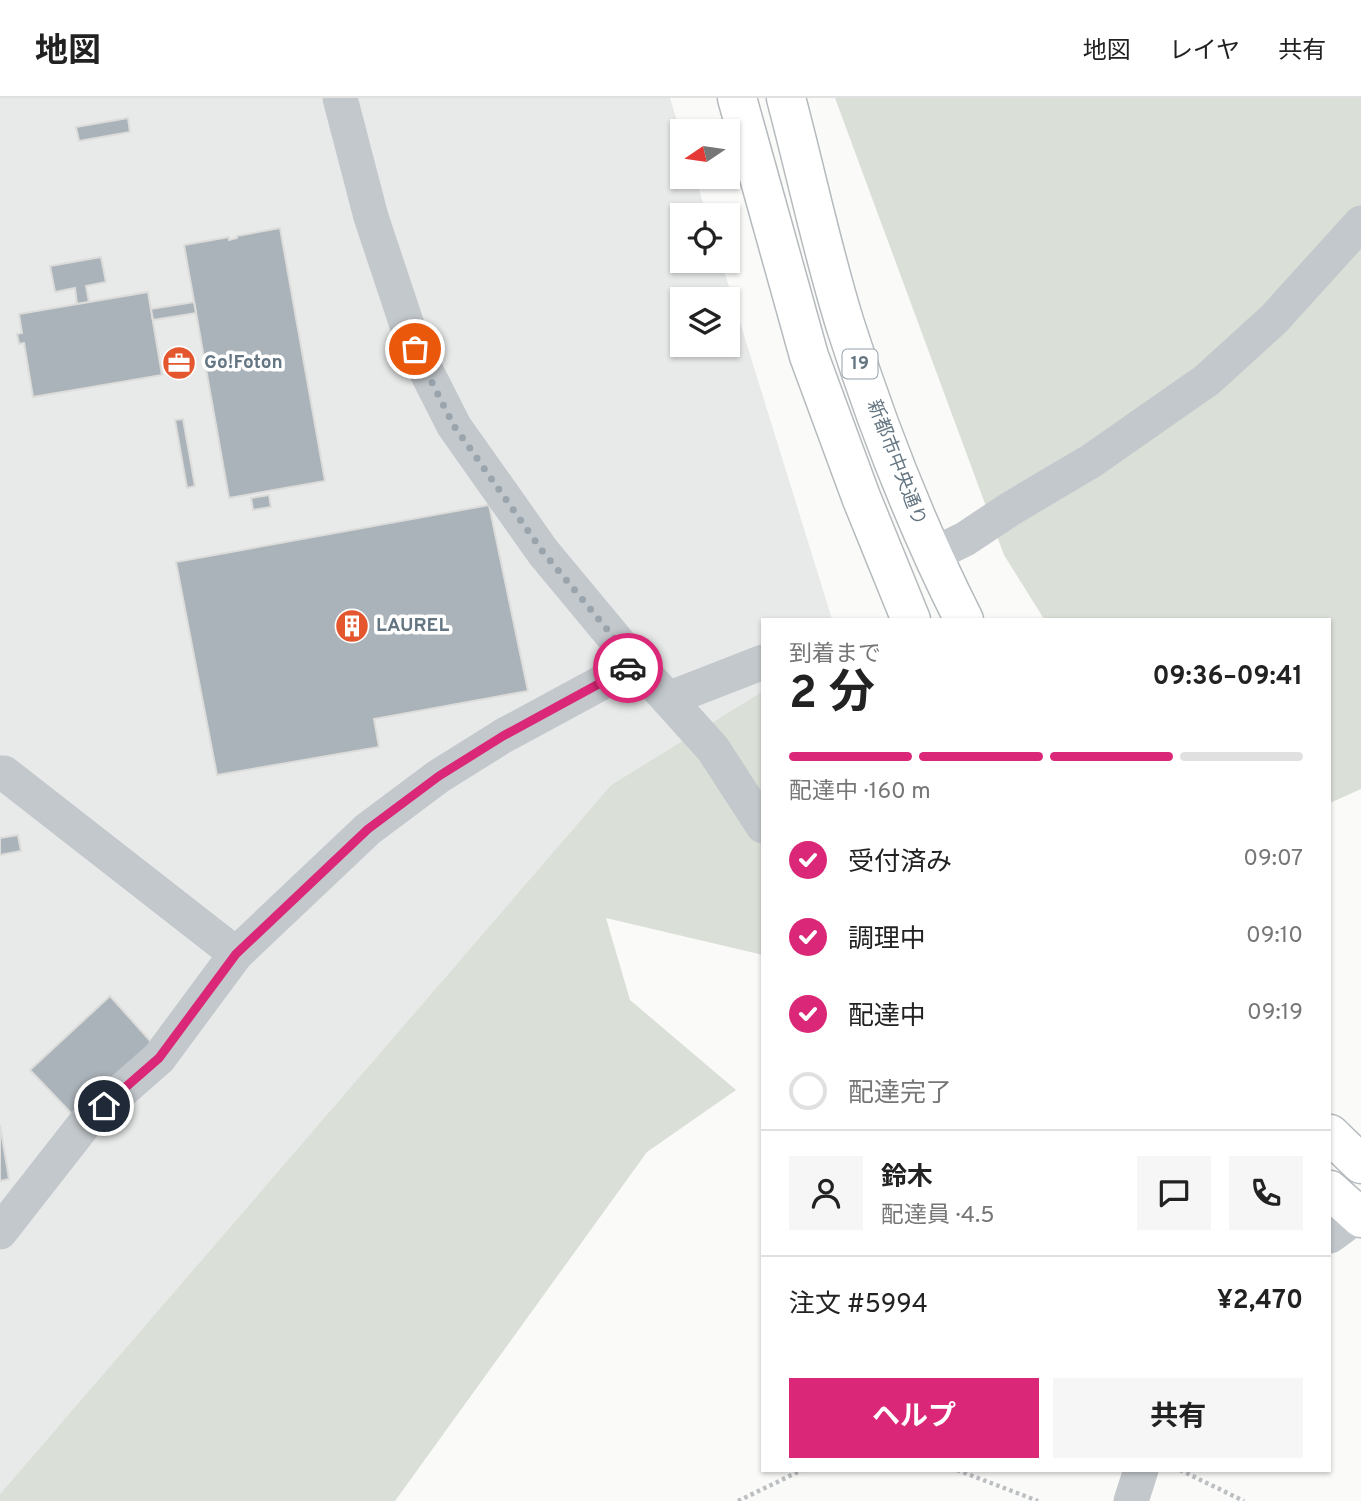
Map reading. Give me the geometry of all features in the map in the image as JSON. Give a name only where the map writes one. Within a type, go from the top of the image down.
[{"type":"main road","name":"19","points":[[737,98],[809,356],[905,618]]},
{"type":"main road","name":"新都市中央通り","points":[[786,98],[845,323],[932,555],[963,618]]},
{"type":"main road","points":[[1331,1135],[1361,1164]]},
{"type":"main road","points":[[1331,1191],[1352,1220]]},
{"type":"street","points":[[340,98],[372,217],[415,349],[454,426],[543,552],[636,664],[713,749],[761,822]]},
{"type":"street","points":[[932,555],[965,539],[1091,461],[1206,380],[1274,319],[1361,223]]},
{"type":"street","points":[[668,699],[761,663]]},
{"type":"street","points":[[0,1232],[86,1122],[159,1058],[236,954],[368,829],[439,776],[503,736],[636,664]]},
{"type":"street","points":[[0,774],[5,773],[236,954]]},
{"type":"street","points":[[1131,1501],[1140,1472]]},
{"type":"path","points":[[738,1501],[798,1472]]},
{"type":"path","points":[[962,1472],[1038,1501]]},
{"type":"path","points":[[1184,1472],[1244,1501]]},
{"type":"shaded area","points":[[0,98],[670,98],[676,119],[670,119],[670,189],[699,189],[703,203],[670,203],[670,273],[725,273],[729,287],[670,287],[670,357],[740,357],[740,322],[832,618],[761,618],[761,692],[611,785],[0,1494]]},
{"type":"shaded area","points":[[835,98],[1361,98],[1361,789],[1331,803],[1331,618],[1043,618],[1004,555]]},
{"type":"shaded area","points":[[761,692],[761,955],[606,918],[630,1000],[736,1090],[647,1152],[395,1501],[0,1501],[0,1494],[611,785]]},
{"type":"building","points":[[128,118],[130,132],[79,141],[76,127]]},
{"type":"building","points":[[280,228],[325,481],[229,498],[184,245],[229,237],[229,240]]},
{"type":"building","points":[[101,257],[106,282],[86,286],[89,302],[77,304],[75,288],[55,292],[50,266]]},
{"type":"building","points":[[148,292],[162,375],[33,397],[24,343],[19,344],[17,334],[22,333],[19,314]]},
{"type":"building","points":[[194,302],[196,313],[153,320],[151,309]]},
{"type":"building","points":[[183,419],[195,486],[187,488],[175,420]]},
{"type":"building","points":[[269,495],[271,507],[253,510],[251,498]]},
{"type":"building","name":"LAUREL","points":[[489,505],[528,691],[374,719],[379,747],[217,775],[176,562]]},
{"type":"building","points":[[18,835],[21,851],[0,855],[0,838]]},
{"type":"building","points":[[110,996],[152,1043],[73,1115],[30,1070]]},
{"type":"building","points":[[0,1125],[9,1179],[0,1181]]},
{"type":"way so far","points":[[415,349],[454,426],[543,552],[636,664],[628,668]]},
{"type":"place","name":"Go!Foton","points":[[179,363]]},
{"type":"place","name":"LAUREL","points":[[352,626]]},
{"type":"route","points":[[104,1106],[159,1058],[236,954],[368,829],[439,776],[503,736],[628,668]]}]
